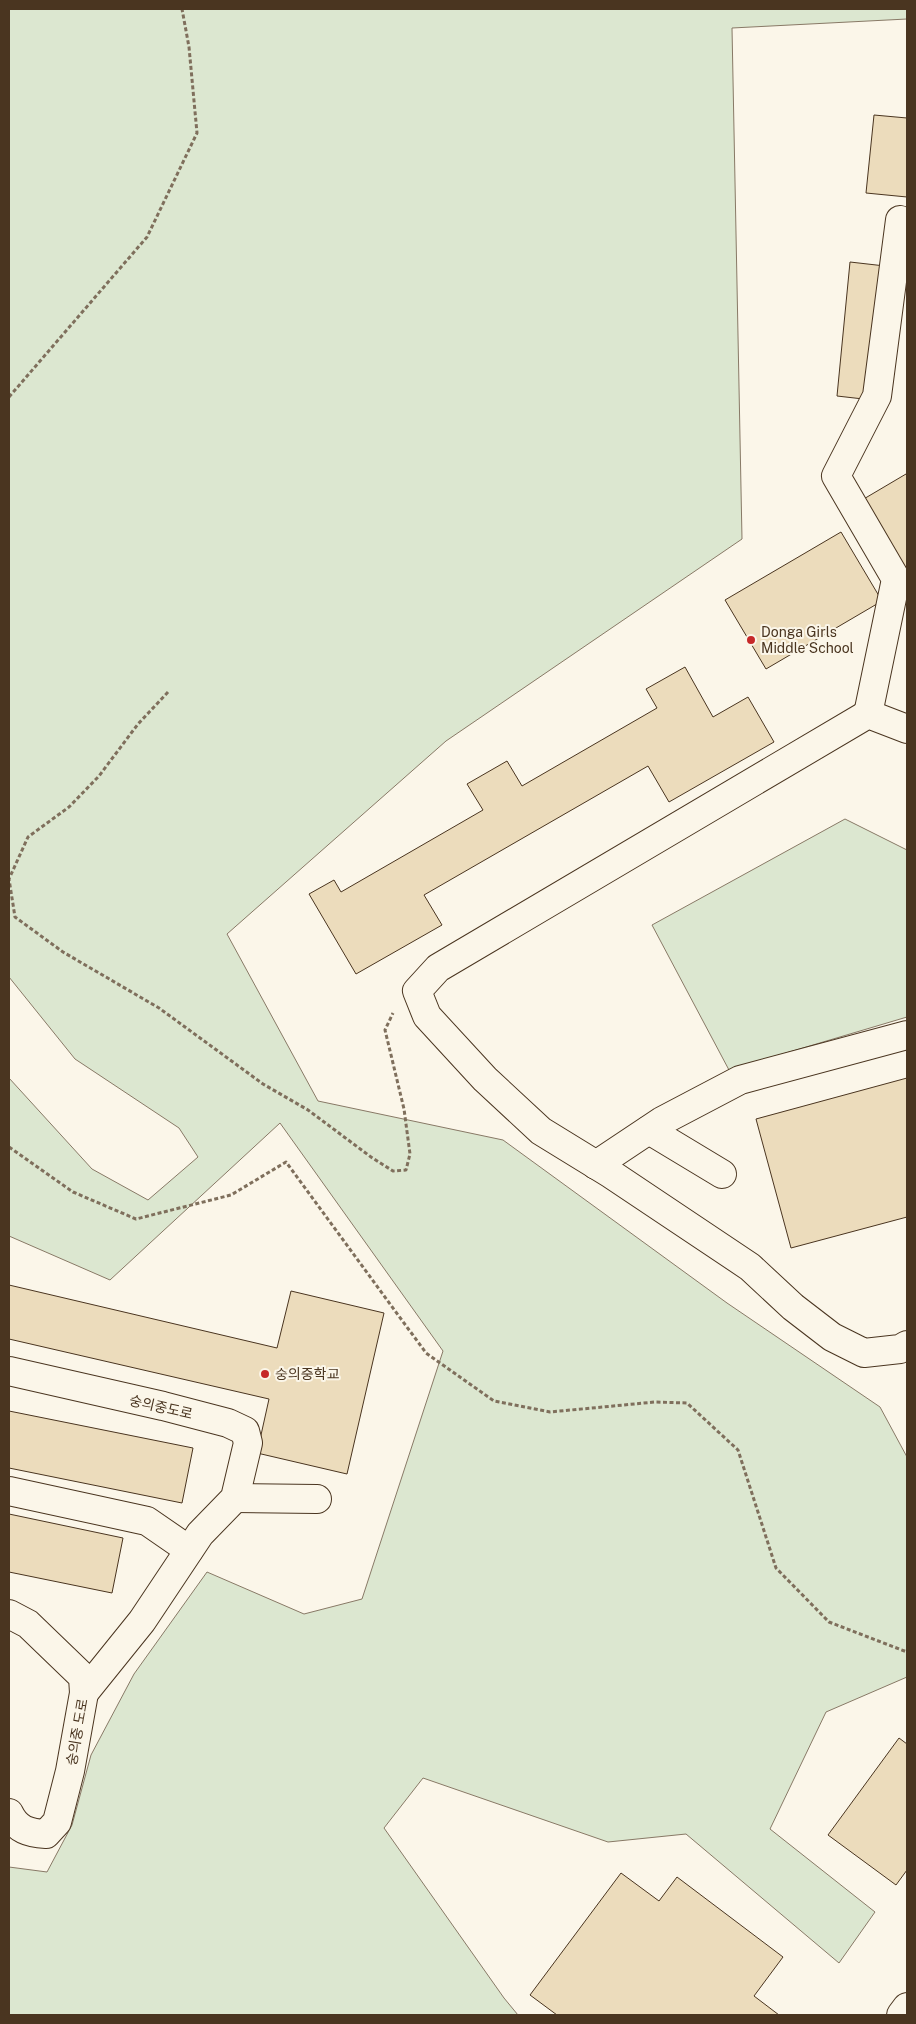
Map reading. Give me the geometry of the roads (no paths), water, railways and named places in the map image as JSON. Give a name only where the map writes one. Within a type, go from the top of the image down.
[{"type":"main road","points":[[900,220],[877,396],[836,476],[896,579],[868,714],[438,968],[417,991],[427,1016],[484,1079],[541,1131],[750,1267],[793,1306],[832,1337],[864,1353],[900,1349],[907,1346]]},
{"type":"main road","points":[[868,714],[907,729]]},
{"type":"main road","points":[[596,1165],[662,1121],[740,1080],[907,1035]]},
{"type":"main road","points":[[649,1130],[722,1174]]},
{"type":"main road","name":"숭의중도로","points":[[9,1371],[163,1406],[228,1423],[245,1431],[248,1443],[235,1498]]},
{"type":"main road","points":[[9,1491],[147,1522],[189,1550]]},
{"type":"main road","points":[[84,1693],[142,1621],[200,1534],[235,1498],[317,1499]]},
{"type":"main road","name":"숭의중 도로","points":[[9,1614],[28,1624],[83,1677],[84,1693],[70,1771],[57,1822],[46,1834],[30,1833],[12,1820],[9,1813]]},
{"type":"main road","points":[[901,2015],[907,2007]]},
{"type":"place","name":"Donga Girls Middle School","points":[[751,640]]},
{"type":"place","name":"숭의중학교","points":[[265,1374]]}]
